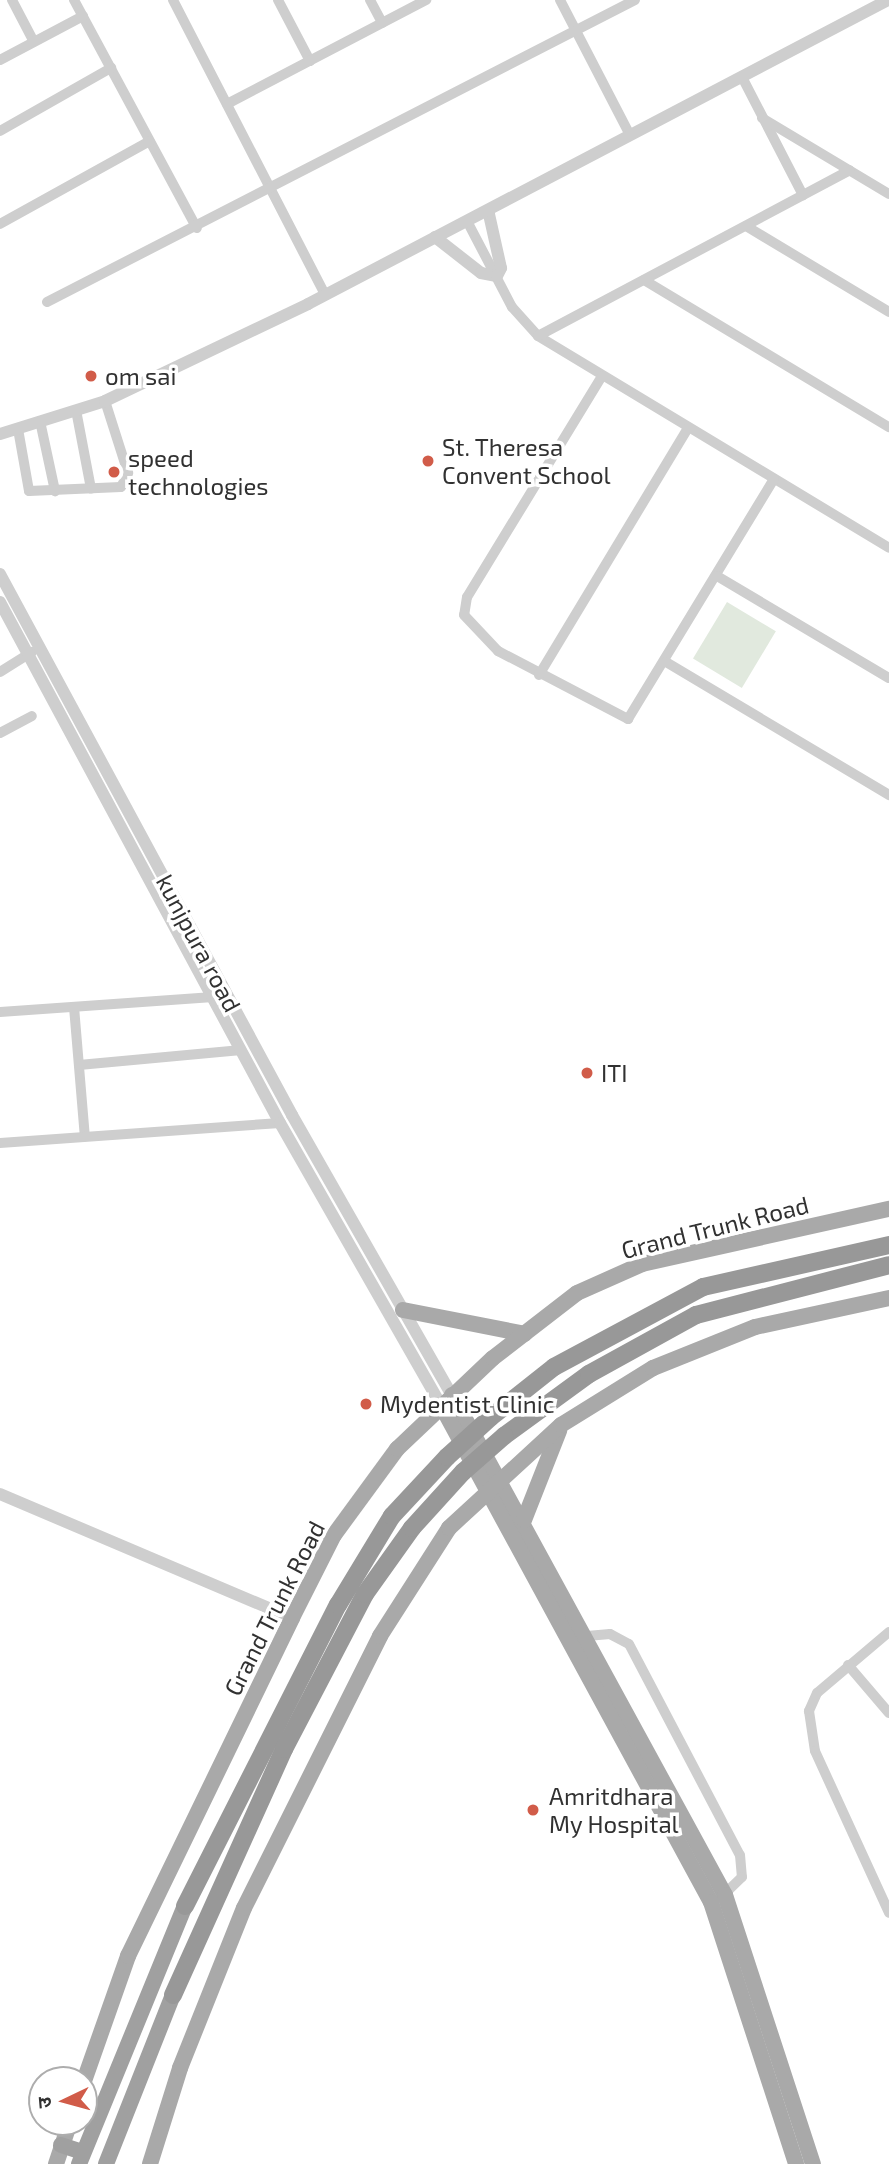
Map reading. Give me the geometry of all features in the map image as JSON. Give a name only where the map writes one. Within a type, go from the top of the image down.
[{"type":"highway","points":[[61,2145],[81,2158],[186,1906],[338,1605],[392,1516],[447,1457],[491,1417],[554,1367],[703,1286],[889,1245]]},
{"type":"highway","points":[[106,2164],[173,1995],[284,1749],[365,1594],[412,1528],[463,1472],[504,1436],[589,1374],[696,1315],[889,1265]]},
{"type":"main road","name":"Grand Trunk Road","points":[[89,2066],[128,1956],[292,1618],[334,1535],[397,1449],[447,1400],[577,1293],[642,1264],[889,1209]]},
{"type":"main road","points":[[150,2164],[180,2068],[244,1908],[374,1648],[449,1528],[561,1425],[653,1368],[714,1340],[889,1298]]},
{"type":"main road","points":[[398,1314],[525,1334]]},
{"type":"main road","points":[[447,1400],[718,1898],[796,2164]]},
{"type":"main road","points":[[524,1520],[561,1425]]},
{"type":"main road","points":[[495,1484],[524,1520],[587,1636],[718,1898],[813,2164]]},
{"type":"main road","points":[[56,2164],[65,2136]]},
{"type":"street","points":[[12,0],[34,42]]},
{"type":"street","points":[[74,0],[197,228]]},
{"type":"street","points":[[173,0],[325,295]]},
{"type":"street","points":[[278,0],[310,61]]},
{"type":"street","points":[[370,0],[382,23]]},
{"type":"street","points":[[227,104],[426,0]]},
{"type":"street","points":[[560,0],[630,135]]},
{"type":"street","points":[[47,302],[272,191],[635,0]]},
{"type":"street","points":[[0,434],[106,401],[325,295],[888,0]]},
{"type":"street","points":[[0,60],[83,16]]},
{"type":"street","points":[[0,131],[111,68]]},
{"type":"street","points":[[742,76],[803,195]]},
{"type":"street","points":[[762,118],[889,194]]},
{"type":"street","points":[[0,224],[150,141]]},
{"type":"street","points":[[538,336],[850,170]]},
{"type":"street","points":[[488,209],[501,268],[497,276]]},
{"type":"street","points":[[467,221],[512,307],[538,336],[889,548]]},
{"type":"street","points":[[746,226],[889,312]]},
{"type":"street","points":[[435,237],[481,273],[497,276]]},
{"type":"street","points":[[644,280],[889,427]]},
{"type":"street","points":[[602,376],[467,597],[464,615],[475,632],[539,675],[628,719],[666,662],[774,479]]},
{"type":"street","points":[[18,429],[25,487],[55,491],[91,489],[129,481],[106,401]]},
{"type":"street","points":[[76,410],[91,489]]},
{"type":"street","points":[[40,421],[55,491]]},
{"type":"street","points":[[539,675],[688,428]]},
{"type":"street","name":"kunjpura road","points":[[0,574],[35,651],[280,1124],[398,1314]]},
{"type":"street","points":[[717,576],[889,678]]},
{"type":"street","name":"kunjpura road","points":[[0,602],[35,651],[315,1156],[398,1314]]},
{"type":"street","points":[[0,672],[35,651]]},
{"type":"street","points":[[666,662],[889,795]]},
{"type":"street","points":[[0,733],[32,716]]},
{"type":"street","points":[[0,1012],[227,996]]},
{"type":"street","points":[[74,1007],[85,1137]]},
{"type":"street","points":[[79,1065],[241,1050]]},
{"type":"street","points":[[0,1143],[280,1124]]},
{"type":"street","points":[[303,1163],[315,1156]]},
{"type":"street","points":[[398,1314],[447,1400]]},
{"type":"street","points":[[0,1494],[292,1618]]},
{"type":"street","points":[[889,1632],[817,1693],[809,1732],[889,1913]]},
{"type":"street","points":[[587,1636],[621,1637],[635,1656],[740,1855],[742,1877],[718,1898]]},
{"type":"street","points":[[848,1665],[889,1713]]},
{"type":"shaded area","points":[[727,602],[776,631],[742,688],[693,659]]},
{"type":"place","name":"om sai","points":[[91,376]]},
{"type":"place","name":"St. Theresa Convent School","points":[[428,461]]},
{"type":"place","name":"speed technologies","points":[[114,472]]},
{"type":"place","name":"ITI","points":[[587,1073]]},
{"type":"place","name":"Mydentist Clinic","points":[[366,1404]]},
{"type":"place","name":"Amritdhara My Hospital","points":[[533,1810]]}]
